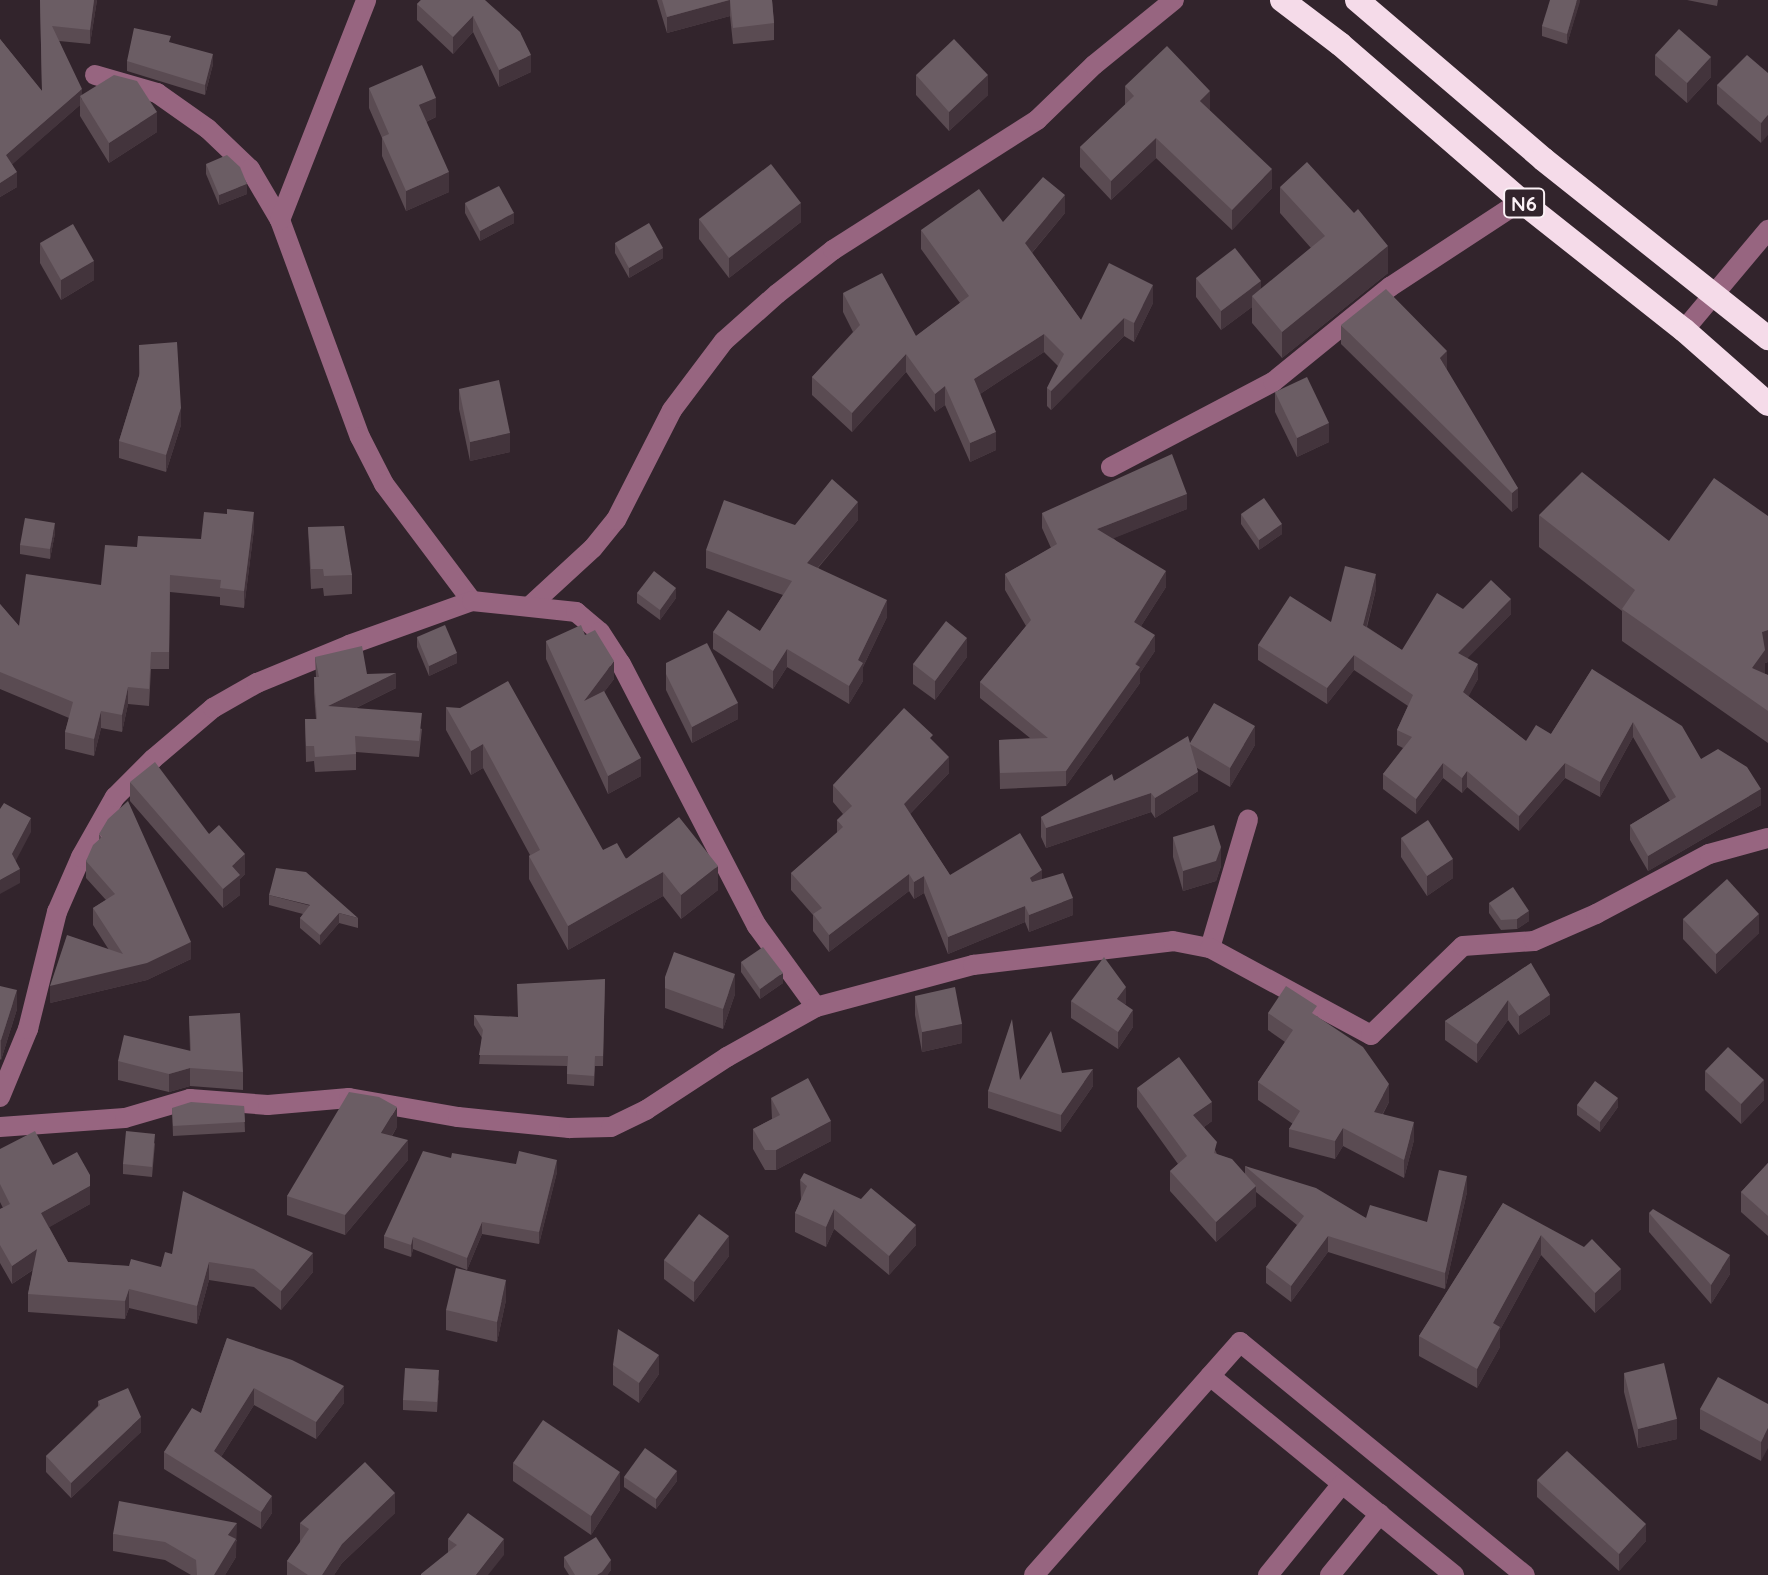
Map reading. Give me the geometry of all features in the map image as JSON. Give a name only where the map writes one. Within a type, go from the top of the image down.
[{"type":"highway","name":"N6","points":[[1282,0],[1340,44],[1521,201],[1684,330],[1768,404]]},
{"type":"highway","name":"N6","points":[[1357,0],[1543,159],[1768,338]]},
{"type":"street","points":[[280,220],[366,0]]},
{"type":"street","points":[[531,605],[593,548],[616,520],[672,410],[724,341],[833,250],[1037,120],[1094,65],[1174,0]]},
{"type":"street","points":[[95,75],[157,93],[208,129],[250,169],[280,220],[366,449],[384,484],[472,601]]},
{"type":"street","points":[[1111,467],[1273,382],[1390,287],[1521,201]]},
{"type":"street","points":[[1684,330],[1768,230]]},
{"type":"street","points":[[0,1097],[28,1029],[57,912],[81,857],[115,797],[153,759],[213,708],[257,683],[349,645],[472,601],[576,612],[600,632],[621,664],[757,926],[816,1007]]},
{"type":"street","points":[[1210,948],[1248,820]]},
{"type":"street","points":[[0,1127],[125,1118],[190,1099],[268,1105],[349,1098],[458,1117],[569,1128],[611,1127],[646,1110],[727,1057],[816,1007],[973,965],[1173,941],[1210,948],[1371,1035],[1463,946],[1534,941],[1596,914],[1709,854],[1768,838]]},
{"type":"street","points":[[1034,1575],[1240,1342],[1525,1575]]},
{"type":"street","points":[[1210,1376],[1454,1575]]},
{"type":"street","points":[[1268,1575],[1342,1484]]},
{"type":"street","points":[[1330,1575],[1380,1514]]},
{"type":"building","points":[[40,0],[94,0],[90,30],[52,26],[82,89],[6,155],[17,172],[0,183],[0,39],[42,91]]},
{"type":"building","points":[[421,0],[485,0],[520,32],[531,55],[499,70],[473,16],[453,37],[417,4]]},
{"type":"building","points":[[662,0],[729,0],[667,17]]},
{"type":"building","points":[[730,0],[772,0],[774,23],[733,28]]},
{"type":"building","points":[[1550,0],[1577,0],[1567,34],[1542,26]]},
{"type":"building","points":[[134,28],[171,36],[169,42],[213,54],[205,85],[127,61]]},
{"type":"building","points":[[1679,29],[1711,57],[1687,83],[1655,55]]},
{"type":"building","points":[[954,39],[988,75],[949,112],[916,75]]},
{"type":"building","points":[[1167,46],[1210,91],[1200,101],[1272,169],[1232,210],[1156,138],[1111,181],[1080,147],[1134,96],[1125,86]]},
{"type":"building","points":[[1747,55],[1768,73],[1768,115],[1761,123],[1717,85]]},
{"type":"building","points":[[422,65],[436,98],[419,105],[449,172],[406,191],[382,137],[389,134],[369,88]]},
{"type":"building","points":[[114,75],[137,81],[157,112],[109,143],[80,96]]},
{"type":"building","points":[[227,155],[240,167],[247,184],[219,195],[206,164]]},
{"type":"building","points":[[1307,162],[1354,213],[1358,209],[1388,246],[1282,332],[1252,296],[1325,236],[1280,187]]},
{"type":"building","points":[[771,164],[801,203],[729,258],[699,219]]},
{"type":"building","points":[[1043,177],[1065,195],[1025,243],[1081,320],[1109,263],[1153,285],[1134,323],[1124,318],[1051,391],[1047,388],[1064,354],[1044,334],[974,379],[996,432],[970,443],[945,386],[935,394],[906,354],[852,413],[812,377],[860,325],[843,293],[882,273],[916,336],[969,296],[921,230],[979,189],[1003,222]]},
{"type":"building","points":[[499,186],[514,213],[480,231],[465,203]]},
{"type":"building","points":[[649,223],[663,248],[629,268],[615,243]]},
{"type":"building","points":[[73,224],[94,261],[61,280],[40,243]]},
{"type":"building","points":[[1235,248],[1261,281],[1221,311],[1196,278]]},
{"type":"building","points":[[1386,289],[1447,351],[1440,358],[1518,488],[1512,493],[1341,325]]},
{"type":"building","points":[[177,342],[181,408],[166,455],[119,441],[140,373],[139,345]]},
{"type":"building","points":[[1307,377],[1329,423],[1297,438],[1275,392]]},
{"type":"building","points":[[499,380],[510,433],[470,442],[459,389]]},
{"type":"building","points":[[1172,454],[1187,494],[1097,529],[1166,571],[1134,622],[1155,635],[1135,664],[1140,667],[1066,771],[1000,773],[999,740],[1048,738],[980,682],[1031,620],[1005,574],[1057,544],[1042,513]]},
{"type":"building","points":[[1582,472],[1669,541],[1714,478],[1768,516],[1768,630],[1762,632],[1765,650],[1752,668],[1768,675],[1768,711],[1622,609],[1635,590],[1539,515]]},
{"type":"building","points":[[832,479],[858,502],[807,563],[887,600],[858,660],[863,663],[849,686],[787,649],[773,671],[713,632],[728,610],[760,631],[792,581],[706,550],[724,500],[795,525]]},
{"type":"building","points":[[1264,498],[1282,524],[1259,540],[1241,514]]},
{"type":"building","points":[[227,509],[254,512],[244,591],[220,588],[221,580],[170,575],[169,652],[151,652],[149,689],[128,687],[122,715],[101,711],[94,739],[65,732],[73,702],[0,672],[0,604],[19,626],[26,574],[101,585],[105,545],[137,547],[138,536],[201,539],[204,512],[227,514]]},
{"type":"building","points":[[25,518],[55,523],[50,549],[20,545]]},
{"type":"building","points":[[344,526],[352,575],[324,576],[323,569],[311,569],[308,527]]},
{"type":"building","points":[[1345,566],[1376,574],[1363,625],[1402,650],[1437,593],[1463,609],[1491,580],[1511,599],[1458,653],[1478,664],[1463,692],[1526,741],[1536,725],[1551,734],[1592,669],[1682,726],[1701,759],[1718,749],[1747,767],[1761,789],[1648,856],[1630,825],[1676,797],[1633,722],[1600,782],[1565,763],[1519,816],[1467,771],[1462,778],[1443,763],[1416,799],[1383,774],[1412,737],[1397,730],[1413,695],[1354,655],[1327,688],[1258,645],[1290,596],[1331,622]]},
{"type":"building","points":[[654,571],[676,588],[660,610],[637,593]]},
{"type":"building","points":[[946,621],[967,638],[935,681],[913,664]]},
{"type":"building","points":[[445,625],[457,653],[429,666],[417,637]]},
{"type":"building","points":[[581,625],[585,635],[595,630],[614,661],[584,701],[604,691],[641,758],[608,776],[546,641]]},
{"type":"building","points":[[707,643],[738,703],[692,727],[666,674],[666,663]]},
{"type":"building","points":[[362,646],[367,674],[396,673],[328,706],[422,713],[419,741],[355,736],[356,754],[315,757],[314,746],[306,746],[305,719],[317,719],[314,677],[319,677],[315,657]]},
{"type":"building","points":[[508,681],[603,850],[617,843],[626,859],[679,817],[718,866],[681,895],[663,872],[568,926],[529,856],[540,850],[483,744],[471,751],[446,707],[460,708]]},
{"type":"building","points":[[1214,703],[1255,726],[1230,768],[1190,744],[1198,772],[1155,798],[1151,793],[1046,828],[1041,817],[1112,774],[1114,781],[1188,736],[1190,743]]},
{"type":"building","points":[[904,708],[933,735],[930,738],[949,757],[904,804],[950,875],[1020,833],[1042,870],[1030,878],[1032,882],[1063,873],[1073,898],[1029,915],[1025,906],[948,937],[924,876],[914,882],[909,874],[829,935],[813,914],[822,908],[791,873],[843,827],[837,820],[852,806],[833,785]]},
{"type":"building","points":[[155,762],[209,834],[219,825],[245,854],[232,866],[240,875],[223,889],[130,782]]},
{"type":"building","points":[[128,801],[191,942],[147,963],[50,986],[67,935],[123,954],[93,908],[115,894],[86,861],[93,845],[102,837],[99,834],[108,819]]},
{"type":"building","points":[[4,803],[31,818],[12,854],[20,869],[0,880],[0,809]]},
{"type":"building","points":[[1428,820],[1453,859],[1427,876],[1401,838]]},
{"type":"building","points":[[1214,825],[1221,847],[1216,861],[1183,871],[1173,837]]},
{"type":"building","points":[[276,868],[306,872],[358,918],[339,913],[320,935],[300,918],[310,905],[269,895]]},
{"type":"building","points":[[1727,879],[1759,914],[1716,954],[1683,919]]},
{"type":"building","points":[[1513,887],[1529,911],[1517,919],[1501,920],[1489,903]]},
{"type":"building","points":[[763,947],[783,973],[760,989],[741,962]]},
{"type":"building","points":[[674,952],[735,974],[723,1009],[665,988],[665,977]]},
{"type":"building","points":[[1104,957],[1126,987],[1117,999],[1133,1010],[1118,1032],[1071,1001]]},
{"type":"building","points":[[1531,963],[1550,995],[1519,1016],[1508,1000],[1477,1044],[1445,1021]]},
{"type":"building","points":[[605,979],[603,1056],[595,1056],[594,1076],[567,1074],[568,1056],[479,1055],[483,1030],[474,1015],[518,1017],[517,984]]},
{"type":"building","points":[[0,986],[17,990],[1,1040],[0,1040]]},
{"type":"building","points":[[1286,986],[1317,1006],[1312,1013],[1363,1047],[1389,1084],[1374,1112],[1414,1122],[1404,1160],[1343,1128],[1335,1141],[1289,1129],[1300,1111],[1258,1082],[1293,1030],[1268,1013]]},
{"type":"building","points":[[955,987],[962,1024],[922,1032],[915,996]]},
{"type":"building","points":[[240,1013],[243,1072],[190,1068],[169,1074],[118,1061],[124,1035],[191,1051],[189,1016]]},
{"type":"building","points":[[1012,1019],[1020,1080],[1051,1031],[1062,1073],[1093,1069],[1061,1115],[988,1091]]},
{"type":"building","points":[[1728,1047],[1764,1080],[1741,1104],[1705,1071]]},
{"type":"building","points":[[1179,1057],[1212,1102],[1193,1115],[1217,1142],[1214,1153],[1232,1159],[1256,1186],[1216,1222],[1170,1171],[1187,1156],[1137,1088]]},
{"type":"building","points":[[808,1078],[831,1121],[776,1150],[765,1150],[753,1129],[780,1115],[771,1098]]},
{"type":"building","points":[[1595,1081],[1618,1098],[1600,1122],[1577,1105]]},
{"type":"building","points":[[349,1092],[379,1097],[397,1107],[381,1133],[408,1140],[345,1215],[287,1196]]},
{"type":"building","points":[[191,1102],[244,1106],[245,1122],[173,1126],[172,1108]]},
{"type":"building","points":[[35,1131],[53,1165],[77,1152],[90,1175],[90,1186],[41,1213],[68,1262],[129,1266],[131,1259],[161,1267],[165,1252],[172,1254],[183,1191],[313,1253],[281,1291],[254,1269],[209,1262],[197,1306],[129,1289],[125,1301],[28,1294],[37,1249],[12,1266],[0,1245],[0,1209],[10,1204],[0,1184],[0,1149]]},
{"type":"building","points":[[126,1131],[155,1134],[152,1167],[123,1164]]},
{"type":"building","points":[[423,1151],[451,1158],[452,1153],[516,1164],[519,1151],[557,1160],[539,1232],[482,1222],[467,1258],[413,1237],[411,1245],[384,1236]]},
{"type":"building","points":[[1768,1163],[1768,1216],[1741,1192]]},
{"type":"building","points":[[1245,1166],[1316,1188],[1366,1218],[1370,1205],[1427,1222],[1439,1170],[1467,1176],[1445,1273],[1328,1236],[1291,1286],[1266,1267],[1304,1216]]},
{"type":"building","points":[[804,1173],[861,1199],[871,1188],[916,1225],[889,1256],[834,1209],[826,1227],[795,1213],[807,1186],[800,1180]]},
{"type":"building","points":[[1503,1203],[1584,1247],[1592,1239],[1621,1269],[1595,1293],[1541,1235],[1493,1323],[1500,1327],[1477,1369],[1419,1336]]},
{"type":"building","points":[[1653,1209],[1730,1255],[1711,1285],[1649,1213]]},
{"type":"building","points":[[699,1214],[729,1236],[694,1282],[664,1260]]},
{"type":"building","points":[[456,1268],[506,1280],[497,1322],[446,1310]]},
{"type":"building","points":[[618,1329],[659,1355],[639,1383],[613,1365]]},
{"type":"building","points":[[227,1338],[292,1360],[344,1386],[316,1422],[254,1388],[214,1451],[272,1496],[261,1512],[164,1452],[192,1408],[201,1413]]},
{"type":"building","points":[[1664,1363],[1677,1419],[1638,1429],[1624,1373]]},
{"type":"building","points":[[405,1368],[439,1370],[437,1402],[403,1400]]},
{"type":"building","points":[[1718,1377],[1768,1404],[1768,1428],[1761,1442],[1700,1409]]},
{"type":"building","points":[[128,1388],[141,1417],[71,1483],[46,1456],[100,1405],[98,1401]]},
{"type":"building","points":[[543,1420],[620,1472],[591,1516],[513,1463]]},
{"type":"building","points":[[645,1448],[677,1471],[656,1499],[624,1477]]},
{"type":"building","points":[[1567,1451],[1646,1524],[1619,1554],[1537,1480]]},
{"type":"building","points":[[365,1462],[395,1493],[342,1544],[322,1575],[308,1575],[287,1561],[309,1529],[300,1523]]},
{"type":"building","points":[[119,1501],[237,1523],[228,1535],[236,1539],[214,1575],[197,1575],[196,1560],[165,1542],[113,1534]]},
{"type":"building","points":[[468,1513],[504,1539],[476,1575],[421,1575],[457,1545],[448,1539]]},
{"type":"building","points":[[596,1537],[611,1560],[597,1575],[575,1575],[564,1557]]}]
